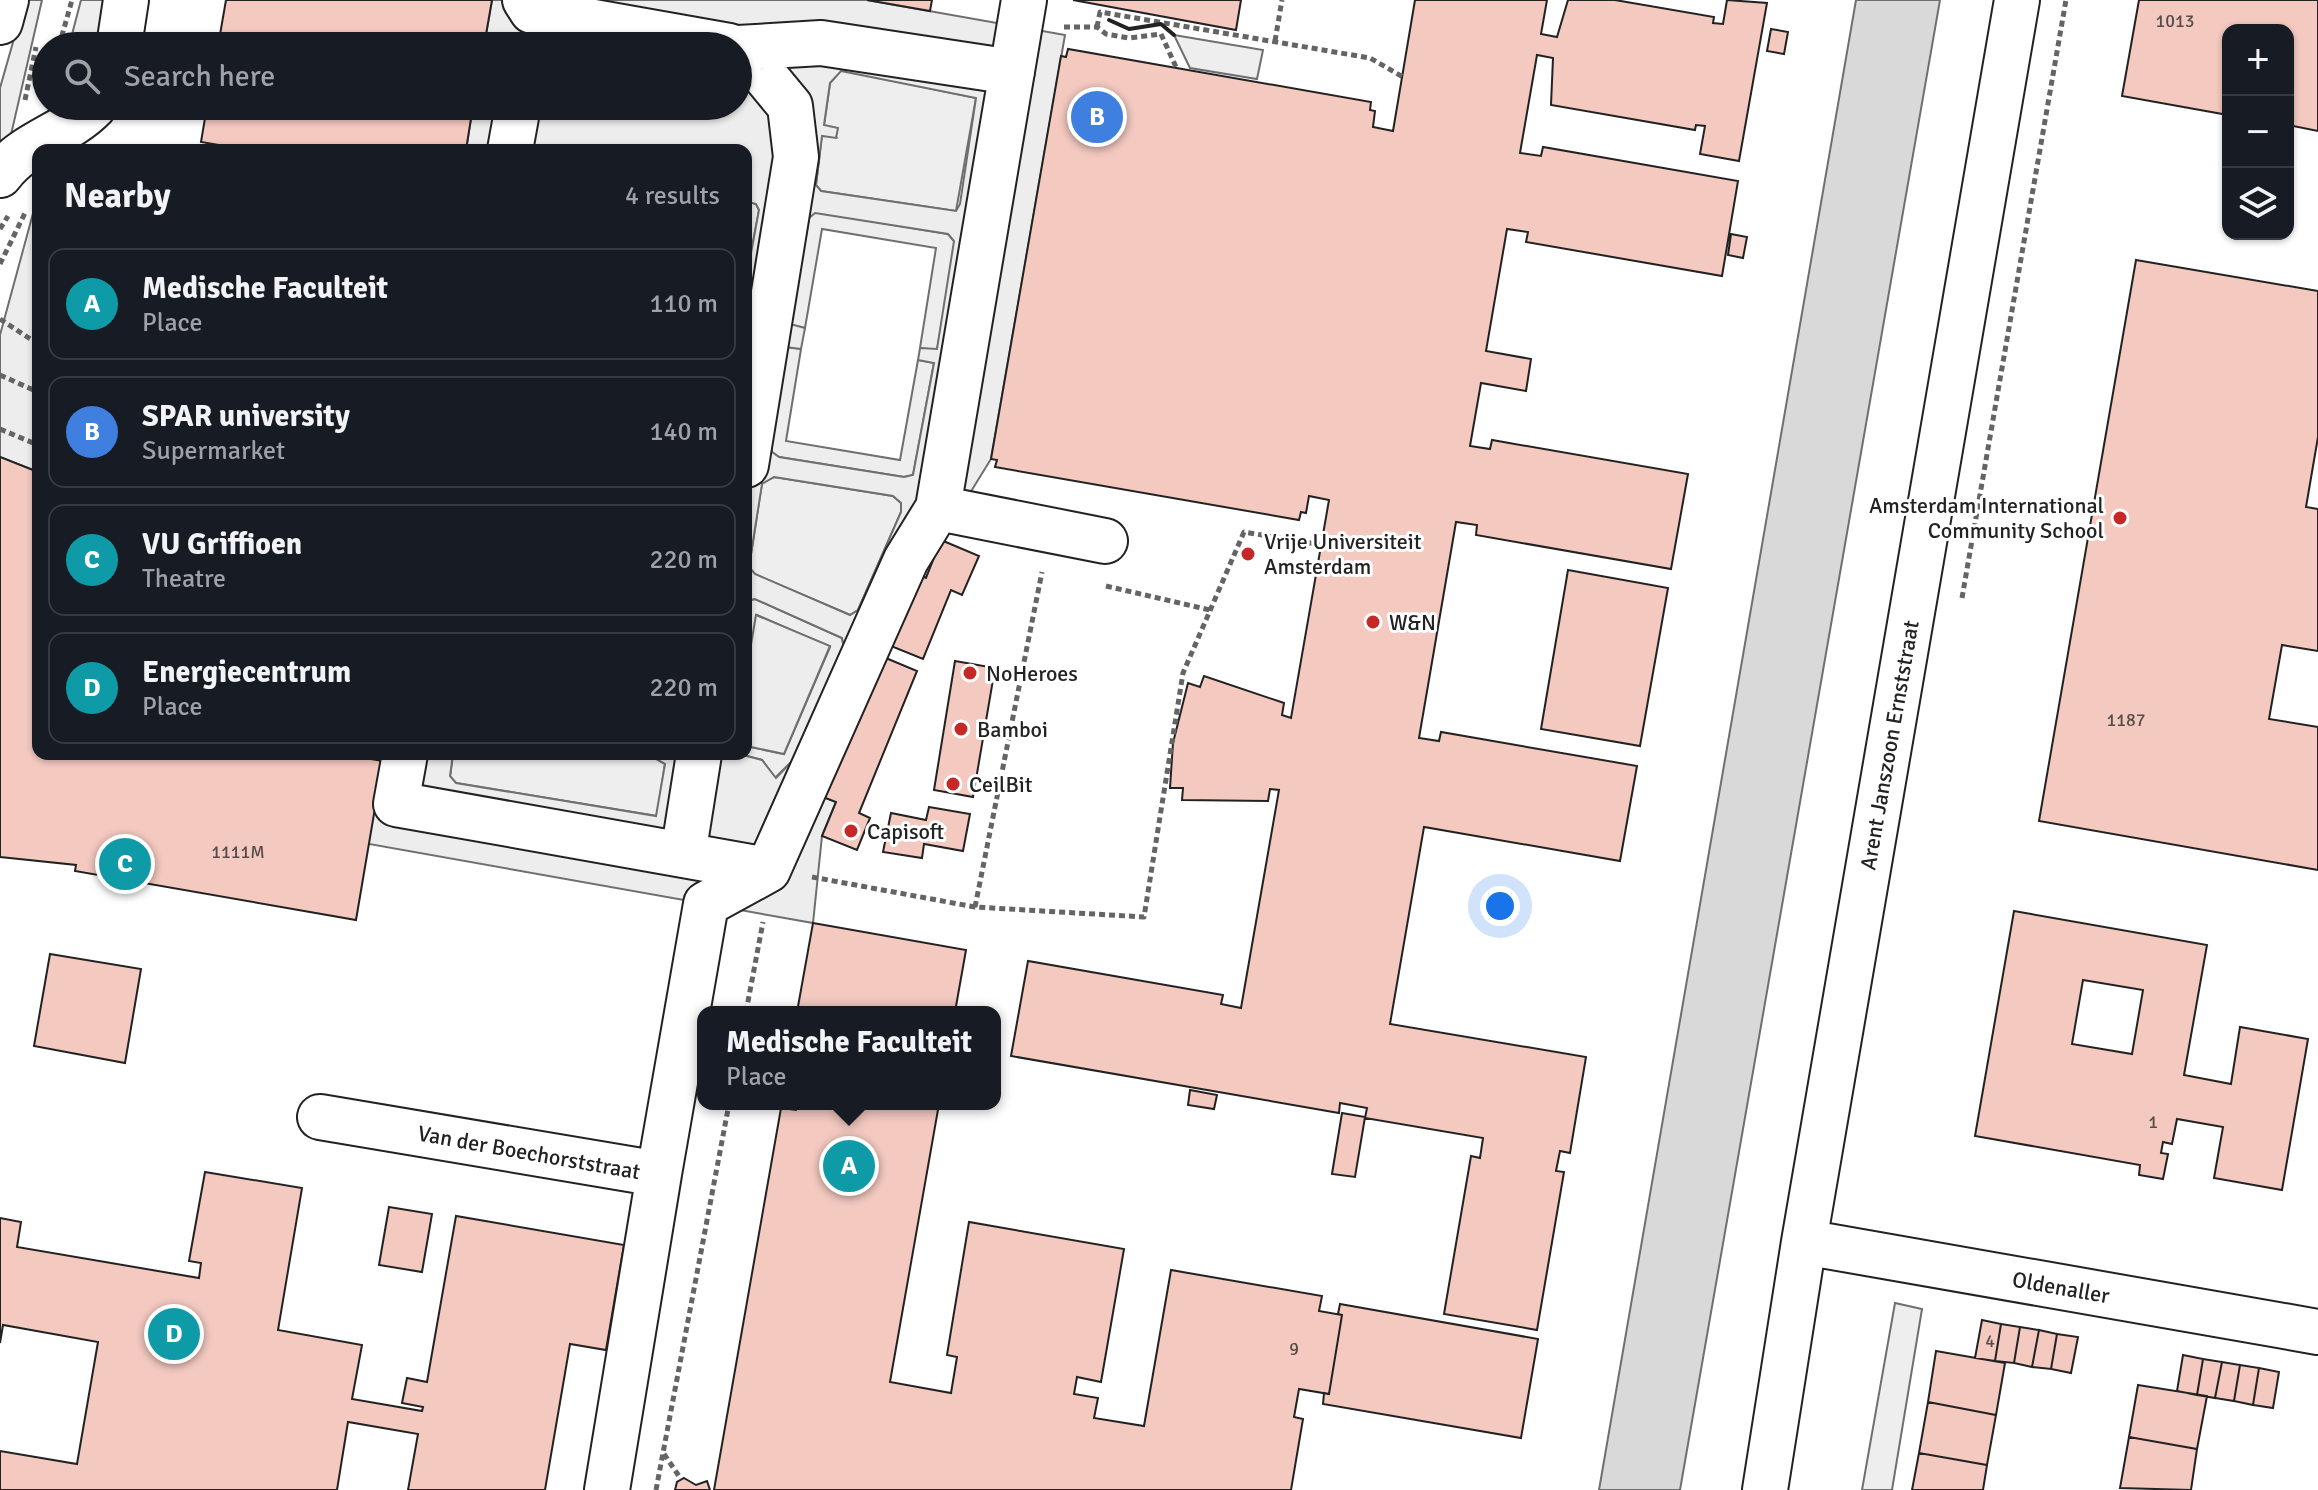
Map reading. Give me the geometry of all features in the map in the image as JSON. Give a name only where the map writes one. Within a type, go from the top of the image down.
[{"type":"street","points":[[0,22],[6,0]]},
{"type":"street","points":[[121,32],[126,0]]},
{"type":"street","name":"Arent Janszoon Ernststraat","points":[[1765,1490],[1804,1242],[2017,0]]},
{"type":"street","points":[[529,13],[645,32]]},
{"type":"street","points":[[659,1174],[706,904],[768,870],[906,560],[938,508],[1021,14]]},
{"type":"street","points":[[752,46],[821,43],[1012,72]]},
{"type":"street","points":[[752,64],[790,106],[796,157],[752,428]]},
{"type":"street","points":[[36,144],[80,120]]},
{"type":"street","points":[[511,144],[515,120]]},
{"type":"street","points":[[0,175],[14,156],[32,146]]},
{"type":"street","points":[[938,508],[1105,541]]},
{"type":"street","points":[[404,760],[396,804],[768,870]]},
{"type":"street","points":[[683,855],[698,760]]},
{"type":"street","name":"Van der Boechorststraat","points":[[320,1117],[659,1174],[607,1490]]},
{"type":"street","name":"Oldenaller","points":[[1804,1242],[2318,1332]]},
{"type":"path","points":[[63,32],[72,0]]},
{"type":"path","points":[[1275,41],[1282,0]]},
{"type":"path","points":[[1097,27],[1100,12],[1370,58],[1403,77]]},
{"type":"path","points":[[1021,14],[1097,27],[1106,34],[1129,38],[1161,34],[1176,67]]},
{"type":"path","points":[[0,319],[32,340]]},
{"type":"path","points":[[0,375],[32,389]]},
{"type":"path","points":[[0,429],[32,442]]},
{"type":"path","points":[[747,1006],[766,900],[768,870],[975,907],[1144,917],[1183,673],[1244,532],[1322,545]]},
{"type":"path","points":[[975,907],[1042,572]]},
{"type":"path","points":[[656,1490],[728,1110]]},
{"type":"path","points":[[663,1453],[681,1479]]},
{"type":"shaded area","points":[[25,0],[42,0],[35,32],[32,32],[7,152],[0,158],[0,88]]},
{"type":"shaded area","points":[[81,0],[106,0],[100,32],[73,32]]},
{"type":"shaded area","points":[[492,0],[867,0],[1065,35],[991,459],[941,540],[926,578],[915,574],[823,797],[836,802],[822,836],[813,923],[369,844],[361,760],[452,760],[450,776],[456,783],[656,816],[665,764],[658,760],[752,760],[752,757],[762,760],[776,778],[801,752],[844,648],[842,638],[752,600],[752,570],[850,615],[858,610],[901,512],[901,503],[893,496],[774,477],[762,484],[752,548],[752,248],[759,210],[752,203],[752,144],[467,144],[471,120],[752,120],[752,32],[486,32]],"holes":[[[841,71],[976,98],[960,204],[956,211],[821,191],[816,185],[822,136],[836,138],[838,128],[824,125],[830,83]],[[815,213],[948,234],[954,241],[937,349],[920,348],[918,360],[934,363],[913,475],[904,477],[779,457],[772,452],[769,440],[786,347],[801,349],[805,328],[790,324],[809,218]]]},
{"type":"shaded area","points":[[1856,0],[1940,0],[1680,1490],[1599,1490]]},
{"type":"shaded area","points":[[1174,35],[1263,50],[1257,79],[1190,68]]},
{"type":"shaded area","points":[[841,70],[976,98],[956,211],[821,191],[816,185],[822,135],[836,137],[824,125],[830,83]]},
{"type":"shaded area","points":[[752,203],[759,210],[752,248]]},
{"type":"shaded area","points":[[815,212],[948,234],[954,241],[954,253],[937,350],[920,348],[936,248],[822,229],[805,328],[790,325],[809,218]]},
{"type":"shaded area","points":[[32,217],[32,470],[0,457],[0,335]]},
{"type":"shaded area","points":[[785,347],[801,349],[786,441],[900,460],[918,360],[934,363],[913,475],[904,477],[779,457],[772,452],[769,440]]},
{"type":"shaded area","points":[[774,477],[893,496],[901,503],[901,512],[858,610],[850,615],[754,574],[752,548],[762,483]]},
{"type":"shaded area","points":[[752,600],[842,638],[844,648],[801,752],[775,778],[762,760],[752,757],[752,747],[784,754],[830,647],[757,615],[752,642]]},
{"type":"shaded area","points":[[756,615],[830,646],[784,754],[752,747],[752,639]]},
{"type":"shaded area","points":[[452,760],[658,760],[665,764],[657,816],[456,783],[450,777]]},
{"type":"shaded area","points":[[1895,1303],[1922,1309],[1892,1490],[1862,1490]]},
{"type":"building","points":[[226,0],[492,0],[486,32],[220,32]]},
{"type":"building","points":[[867,0],[932,0],[930,11]]},
{"type":"building","points":[[1073,0],[1241,0],[1236,30]]},
{"type":"building","name":"W&N","points":[[1415,0],[1547,0],[1541,34],[1557,37],[1568,0],[1615,0],[1714,17],[1713,23],[1723,24],[1727,0],[1767,3],[1739,161],[1700,154],[1705,126],[1696,125],[1695,130],[1551,105],[1553,58],[1537,55],[1520,153],[1541,156],[1543,147],[1738,181],[1722,276],[1526,242],[1528,232],[1507,229],[1486,351],[1531,359],[1526,391],[1481,383],[1470,446],[1490,449],[1492,440],[1688,474],[1671,569],[1476,535],[1477,525],[1456,522],[1419,738],[1439,741],[1441,732],[1637,766],[1620,861],[1424,827],[1390,1024],[1586,1057],[1570,1153],[1560,1151],[1556,1171],[1564,1172],[1537,1330],[1444,1314],[1471,1156],[1480,1158],[1483,1138],[1365,1118],[1367,1108],[1340,1103],[1339,1113],[1011,1056],[1028,961],[1223,995],[1221,1004],[1241,1008],[1279,790],[1270,789],[1268,801],[1182,800],[1183,788],[1170,788],[1173,743],[1188,683],[1200,687],[1204,676],[1284,703],[1282,715],[1291,718],[1329,500],[1309,496],[1306,513],[1301,512],[1299,520],[995,467],[997,460],[991,459],[1061,56],[1066,57],[1068,49],[1371,102],[1370,110],[1375,111],[1373,127],[1393,131]]},
{"type":"building","points":[[2139,0],[2318,0],[2318,131],[2294,126],[2294,24],[2222,24],[2222,114],[2122,96]]},
{"type":"building","points":[[1771,29],[1788,32],[1784,54],[1767,51]]},
{"type":"building","points":[[205,120],[471,120],[467,144],[201,142]]},
{"type":"building","points":[[1731,234],[1747,237],[1743,258],[1728,255]]},
{"type":"building","points":[[2136,260],[2318,291],[2318,437],[2306,507],[2318,509],[2318,651],[2282,645],[2269,719],[2318,727],[2318,870],[2039,821]]},
{"type":"building","points":[[0,457],[32,470],[32,760],[383,761],[356,920],[75,871],[76,865],[0,857]]},
{"type":"building","points":[[941,540],[979,556],[962,595],[951,590],[923,659],[886,644],[915,573],[926,578]]},
{"type":"building","points":[[1568,570],[1668,588],[1640,746],[1541,729]]},
{"type":"building","points":[[881,656],[917,671],[859,813],[870,818],[857,850],[822,836],[836,802],[823,797]]},
{"type":"building","points":[[955,661],[995,668],[973,797],[934,790]]},
{"type":"building","points":[[929,807],[970,814],[963,851],[924,844],[922,858],[883,852],[891,813],[926,820]]},
{"type":"building","points":[[2014,911],[2207,945],[2184,1075],[2231,1084],[2240,1027],[2308,1039],[2282,1190],[2214,1178],[2223,1127],[2177,1119],[2172,1144],[2163,1142],[2161,1153],[2168,1154],[2163,1179],[2139,1175],[2140,1165],[1975,1136]],"holes":[[[2083,980],[2143,990],[2132,1054],[2072,1044]]]},
{"type":"building","points":[[813,923],[966,950],[956,1006],[798,1006]]},
{"type":"building","points":[[50,954],[141,969],[125,1063],[34,1046]]},
{"type":"building","points":[[1190,1090],[1217,1095],[1214,1109],[1188,1105]]},
{"type":"building","points":[[781,1110],[938,1110],[890,1382],[951,1393],[957,1357],[947,1355],[969,1222],[1124,1249],[1101,1382],[1077,1377],[1074,1394],[1098,1398],[1094,1418],[1144,1426],[1171,1270],[1322,1296],[1319,1311],[1342,1315],[1329,1394],[1299,1389],[1294,1417],[1303,1419],[1291,1490],[714,1490]]},
{"type":"building","points":[[1342,1113],[1365,1117],[1355,1177],[1332,1174]]},
{"type":"building","points":[[205,1172],[302,1188],[278,1330],[362,1345],[352,1399],[422,1411],[423,1407],[402,1403],[407,1378],[427,1382],[456,1216],[624,1245],[606,1350],[570,1344],[545,1490],[408,1490],[418,1434],[348,1422],[337,1490],[0,1490],[0,1451],[77,1464],[98,1342],[3,1325],[0,1343],[0,1218],[21,1222],[17,1247],[199,1278],[201,1263],[189,1261]]},
{"type":"building","points":[[389,1207],[432,1214],[422,1272],[379,1265]]},
{"type":"building","points":[[1340,1304],[1538,1339],[1521,1438],[1323,1404],[1324,1393],[1329,1394],[1342,1315],[1338,1314]]},
{"type":"building","points":[[1982,1320],[2001,1324],[1995,1361],[1975,1358]]},
{"type":"building","points":[[2001,1324],[2020,1327],[2014,1363],[1995,1361]]},
{"type":"building","points":[[2020,1327],[2039,1330],[2032,1367],[2014,1363]]},
{"type":"building","points":[[2039,1330],[2057,1334],[2051,1369],[2032,1367]]},
{"type":"building","points":[[2057,1334],[2078,1337],[2071,1373],[2051,1369]]},
{"type":"building","points":[[1936,1351],[2005,1363],[1996,1415],[1928,1402]]},
{"type":"building","points":[[2183,1355],[2203,1359],[2197,1395],[2177,1391]]},
{"type":"building","points":[[2203,1359],[2222,1362],[2215,1398],[2197,1395]]},
{"type":"building","points":[[2222,1362],[2240,1365],[2234,1401],[2215,1398]]},
{"type":"building","points":[[2240,1365],[2259,1368],[2253,1405],[2234,1401]]},
{"type":"building","points":[[2259,1368],[2279,1372],[2273,1408],[2253,1405]]},
{"type":"building","points":[[2138,1385],[2207,1396],[2197,1449],[2129,1437]]},
{"type":"building","points":[[1928,1402],[1996,1415],[1987,1465],[1919,1453]]},
{"type":"building","points":[[2129,1437],[2197,1449],[2191,1490],[2120,1488]]},
{"type":"building","points":[[1919,1453],[1987,1465],[1983,1490],[1912,1490]]},
{"type":"building","points":[[684,1478],[696,1485],[707,1481],[710,1490],[675,1490],[677,1482]]},
{"type":"wall","points":[[1109,20],[1129,29],[1161,24],[1174,35]]},
{"type":"place","name":"SPAR university","points":[[1097,117]]},
{"type":"place","name":"Amsterdam International Community School","points":[[2120,518]]},
{"type":"place","name":"Vrije Universiteit Amsterdam","points":[[1248,554]]},
{"type":"place","name":"W&N","points":[[1373,622]]},
{"type":"place","name":"NoHeroes","points":[[970,673]]},
{"type":"place","name":"Bamboi","points":[[961,729]]},
{"type":"place","name":"CeilBit","points":[[953,784]]},
{"type":"place","name":"Capisoft","points":[[851,831]]},
{"type":"place","name":"VU Griffioen","points":[[125,864]]},
{"type":"place","name":"Medische Faculteit","points":[[849,1166]]},
{"type":"place","name":"Energiecentrum","points":[[174,1334]]}]
